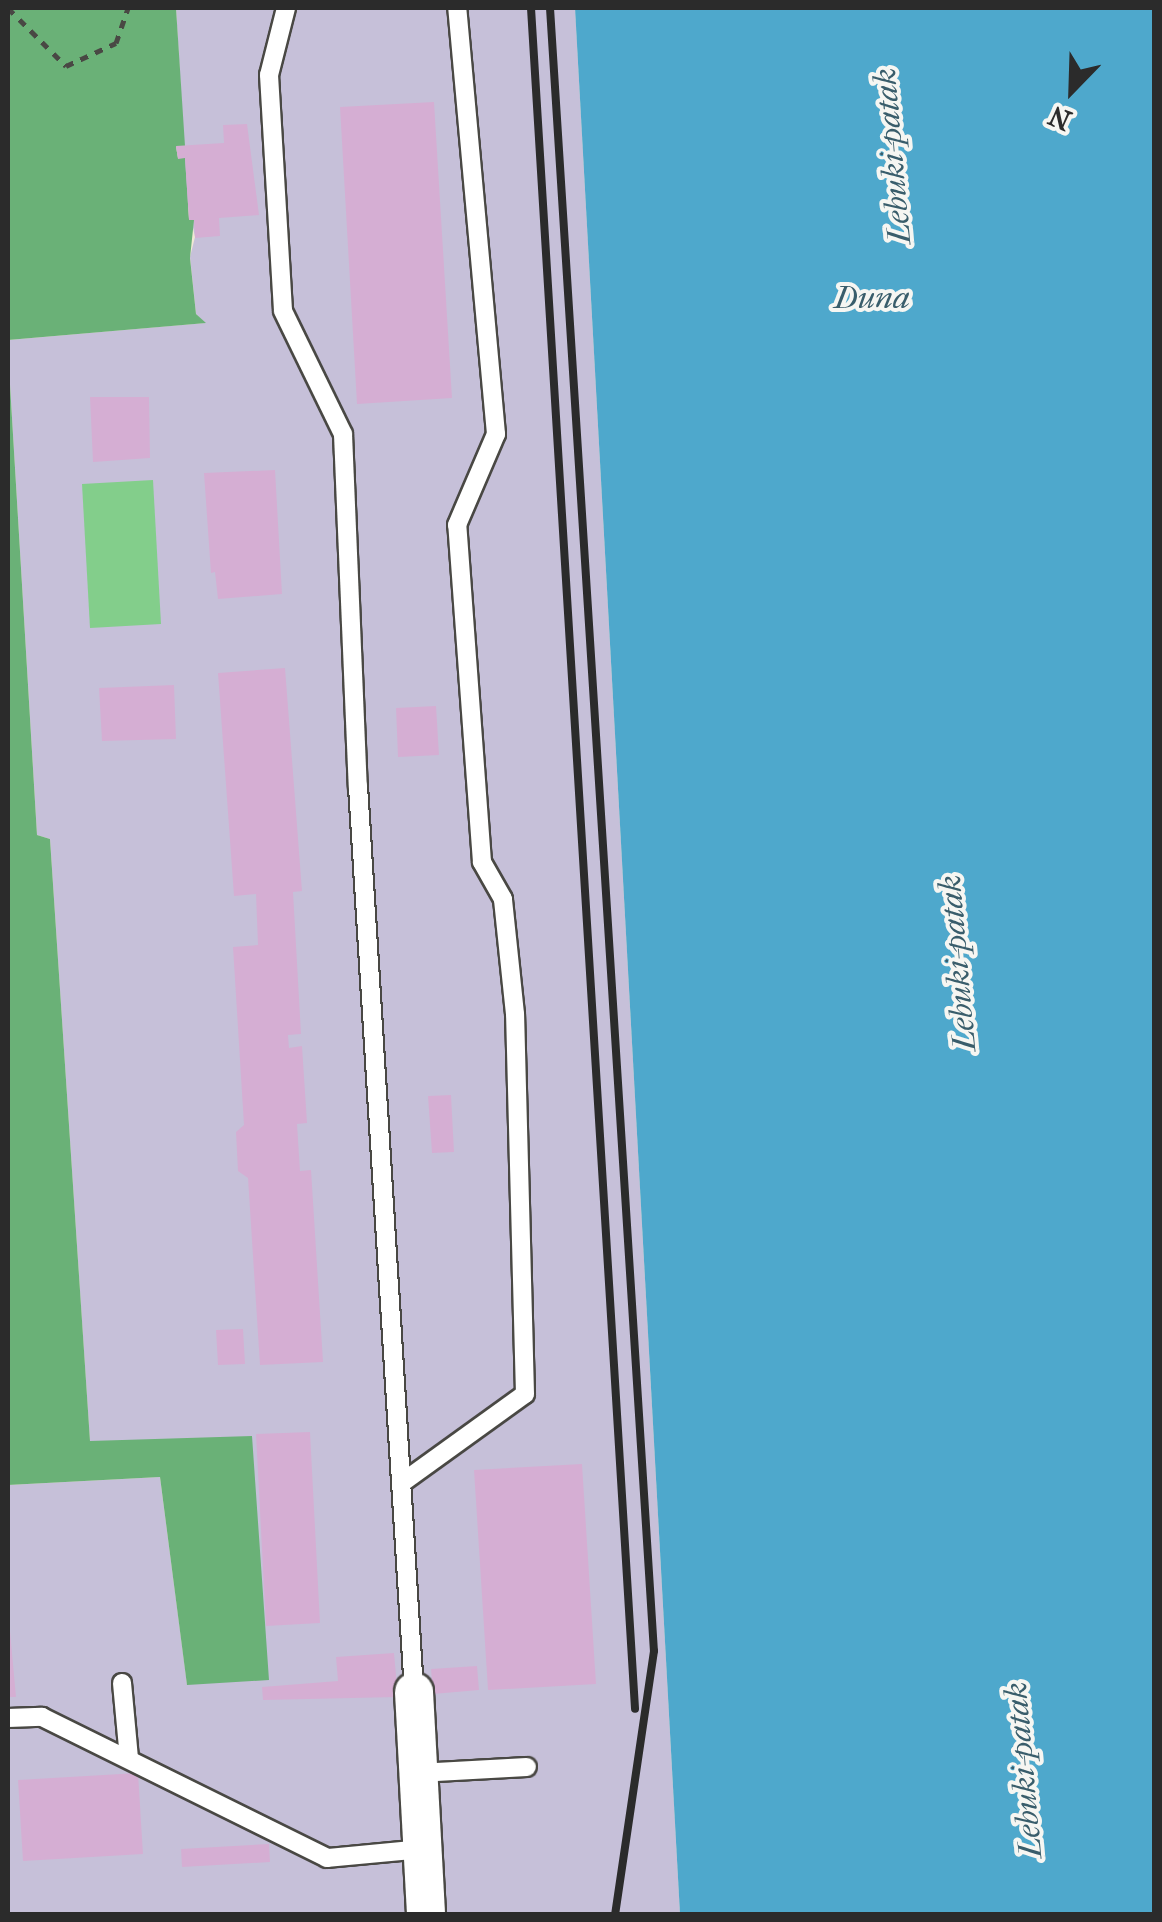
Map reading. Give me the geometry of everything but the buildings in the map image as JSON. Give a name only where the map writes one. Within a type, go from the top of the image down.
[{"type":"street","points":[[414,1692],[426,1914]]},
{"type":"lane","points":[[286,8],[270,75],[282,310],[343,434],[358,786],[414,1692]]},
{"type":"lane","points":[[402,1482],[525,1394],[515,1014],[504,899],[482,862],[457,525],[496,434],[456,8]]},
{"type":"lane","points":[[122,1683],[129,1759]]},
{"type":"lane","points":[[8,1718],[42,1716],[327,1858],[422,1849]]},
{"type":"lane","points":[[418,1773],[527,1767]]},
{"type":"path","points":[[8,8],[66,66],[116,42],[128,8]]},
{"type":"shaded area","points":[[176,8],[575,8],[680,1914],[8,1914],[8,1485],[160,1477],[187,1684],[252,1437],[90,1442],[50,839],[37,835],[8,351],[8,340],[205,323],[196,314],[190,257],[195,237],[176,147],[184,145]]},
{"type":"green space","points":[[8,8],[176,8],[185,146],[176,147],[178,158],[185,158],[189,219],[194,220],[190,258],[196,314],[206,323],[8,340]]},
{"type":"green space","points":[[8,351],[37,835],[50,839],[90,1441],[252,1436],[269,1680],[187,1685],[160,1477],[8,1485]]},
{"type":"green space","points":[[153,480],[161,624],[90,628],[82,484]]},
{"type":"water","name":"Duna","points":[[575,8],[1154,8],[1154,1914],[680,1914]]},
{"type":"railway","points":[[531,8],[635,1709]]},
{"type":"railway","points":[[550,8],[654,1651],[615,1914]]},
{"type":"water label","name":"Lebuki-patak","points":[[893,156]]},
{"type":"water label","name":"Lebuki-patak","points":[[958,963]]},
{"type":"water label","name":"Lebuki-patak","points":[[1024,1770]]}]
